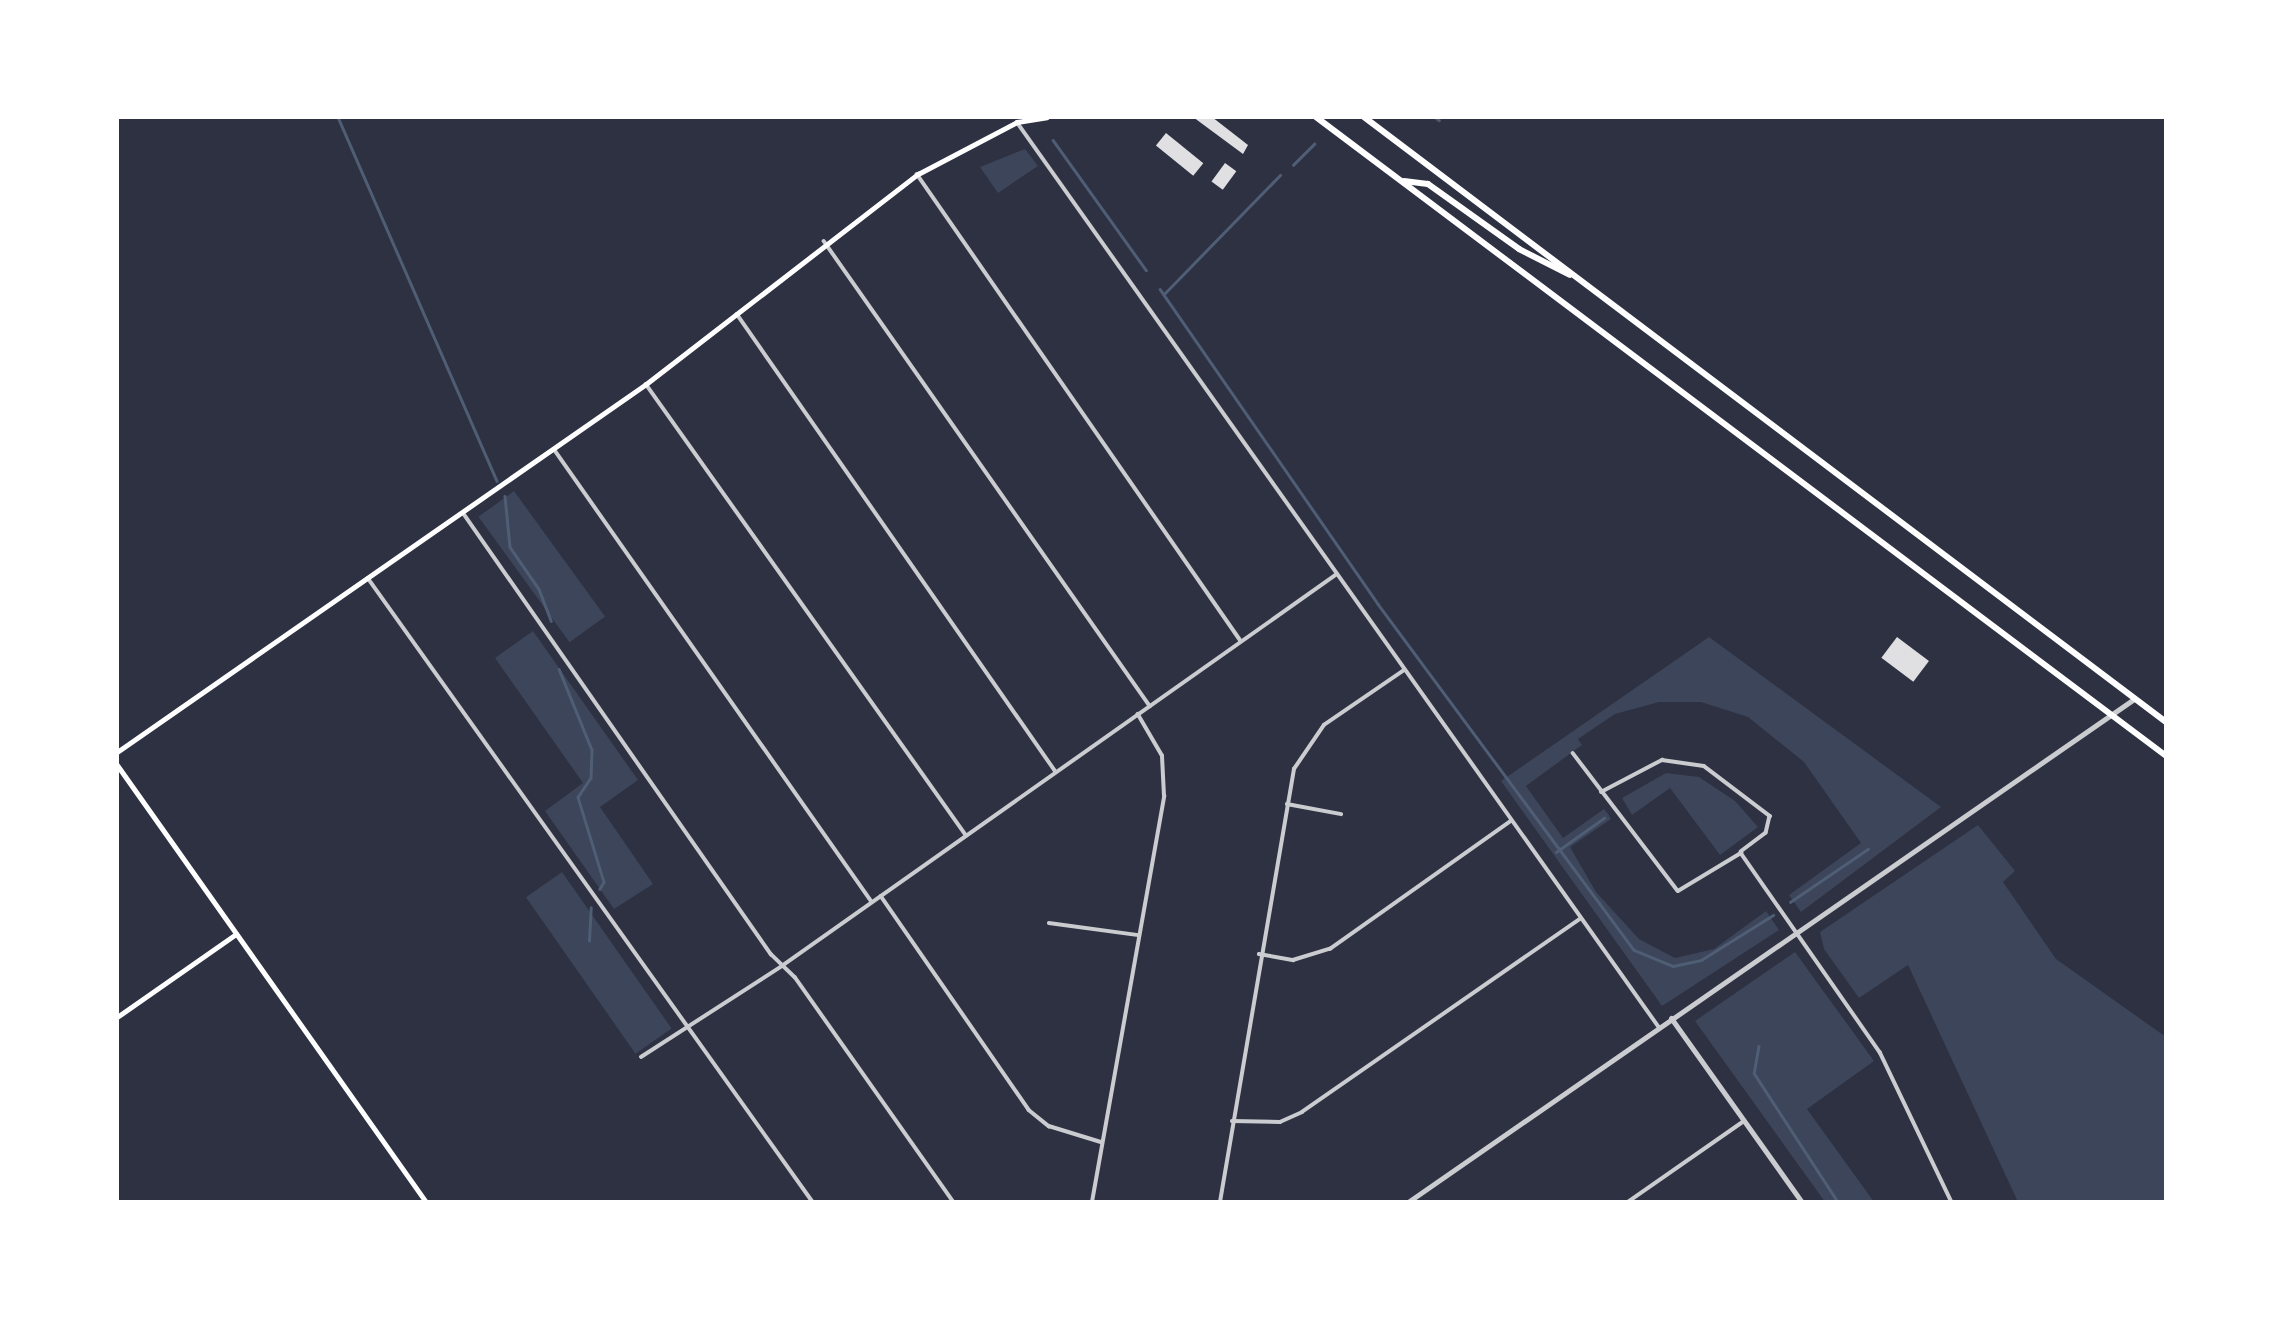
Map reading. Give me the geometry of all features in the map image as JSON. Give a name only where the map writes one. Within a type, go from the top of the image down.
[{"type":"main road","points":[[117,752],[464,514],[646,384],[737,314],[824,241],[917,174],[1017,120],[1047,117]]},
{"type":"main road","points":[[1316,117],[2166,756]]},
{"type":"main road","points":[[1364,117],[2166,722]]},
{"type":"main road","points":[[1404,181],[1428,184],[1536,259],[1578,278]]},
{"type":"main road","points":[[117,765],[426,1202]]},
{"type":"main road","points":[[117,1017],[236,934]]},
{"type":"street","points":[[1017,120],[1403,671],[1659,1027]]},
{"type":"street","points":[[917,174],[1241,642]]},
{"type":"street","points":[[824,241],[1150,706]]},
{"type":"street","points":[[737,314],[1056,772]]},
{"type":"street","points":[[646,384],[966,835]]},
{"type":"street","points":[[554,449],[872,902]]},
{"type":"street","points":[[464,514],[782,966],[954,1202]]},
{"type":"street","points":[[641,1057],[689,1030],[782,966],[1337,574]]},
{"type":"street","points":[[368,578],[813,1202]]},
{"type":"street","points":[[1220,1202],[1259,954],[1287,804],[1304,747],[1324,725],[1403,671]]},
{"type":"street","points":[[1408,1202],[2134,699]]},
{"type":"street","points":[[1092,1202],[1166,776],[1156,740],[1138,715]]},
{"type":"street","points":[[1573,753],[1678,891],[1741,853],[1772,822]]},
{"type":"street","points":[[1601,792],[1640,767],[1684,760],[1724,777],[1772,822],[1779,822]]},
{"type":"street","points":[[1287,804],[1341,814]]},
{"type":"street","points":[[1259,954],[1293,960],[1330,948],[1511,821]]},
{"type":"street","points":[[1741,853],[1880,1052],[1952,1202]]},
{"type":"street","points":[[881,896],[1029,1110],[1049,1126],[1102,1142]]},
{"type":"street","points":[[1231,1121],[1280,1122],[1302,1112],[1580,919]]},
{"type":"street","points":[[1049,923],[1138,935]]},
{"type":"street","points":[[1671,1018],[1802,1202]]},
{"type":"street","points":[[1628,1202],[1744,1120]]},
{"type":"shaded area","points":[[1025,149],[1038,166],[998,193],[980,167]]},
{"type":"shaded area","points":[[514,491],[605,616],[570,642],[478,517]]},
{"type":"shaded area","points":[[533,631],[638,780],[600,807],[653,884],[614,909],[545,811],[583,783],[495,658]]},
{"type":"shaded area","points":[[1709,637],[1941,807],[1801,912],[1789,895],[1861,843],[1804,762],[1748,717],[1701,702],[1659,702],[1615,714],[1578,739],[1582,745],[1526,786],[1563,838],[1604,809],[1608,814],[1611,819],[1570,847],[1596,892],[1639,939],[1675,958],[1714,949],[1766,911],[1779,930],[1662,1006],[1501,781]]},
{"type":"shaded area","points":[[1666,773],[1699,777],[1735,801],[1758,827],[1720,855],[1670,788],[1632,815],[1622,798]]},
{"type":"shaded area","points":[[1978,825],[2015,871],[2003,882],[2056,959],[2166,1037],[2166,1202],[2018,1202],[1908,965],[1859,998],[1824,949],[1820,932]]},
{"type":"shaded area","points":[[562,872],[672,1028],[636,1054],[526,897]]},
{"type":"shaded area","points":[[1795,952],[1874,1061],[1807,1109],[1874,1202],[1825,1202],[1695,1021]]},
{"type":"building","points":[[1193,117],[1212,117],[1248,145],[1243,154]]},
{"type":"building","points":[[1166,133],[1203,163],[1193,176],[1156,145]]},
{"type":"building","points":[[1225,163],[1236,171],[1223,190],[1211,182]]},
{"type":"building","points":[[1897,637],[1929,661],[1913,682],[1881,658]]},
{"type":"waterway","points":[[338,117],[497,481]]},
{"type":"waterway","points":[[1435,117],[1439,120]]},
{"type":"waterway","points":[[1053,140],[1146,270]]},
{"type":"waterway","points":[[1293,165],[1314,144]]},
{"type":"waterway","points":[[1164,294],[1280,175]]},
{"type":"waterway","points":[[1160,289],[1378,604],[1634,950],[1673,966],[1701,960],[1773,915]]},
{"type":"waterway","points":[[505,496],[510,547],[539,589],[551,621]]},
{"type":"waterway","points":[[559,669],[592,750],[591,778],[578,797],[604,882],[600,889]]},
{"type":"waterway","points":[[1556,852],[1604,818]]},
{"type":"waterway","points":[[1790,902],[1868,849]]},
{"type":"waterway","points":[[589,941],[591,908]]},
{"type":"waterway","points":[[1759,1046],[1754,1073],[1838,1202]]}]
